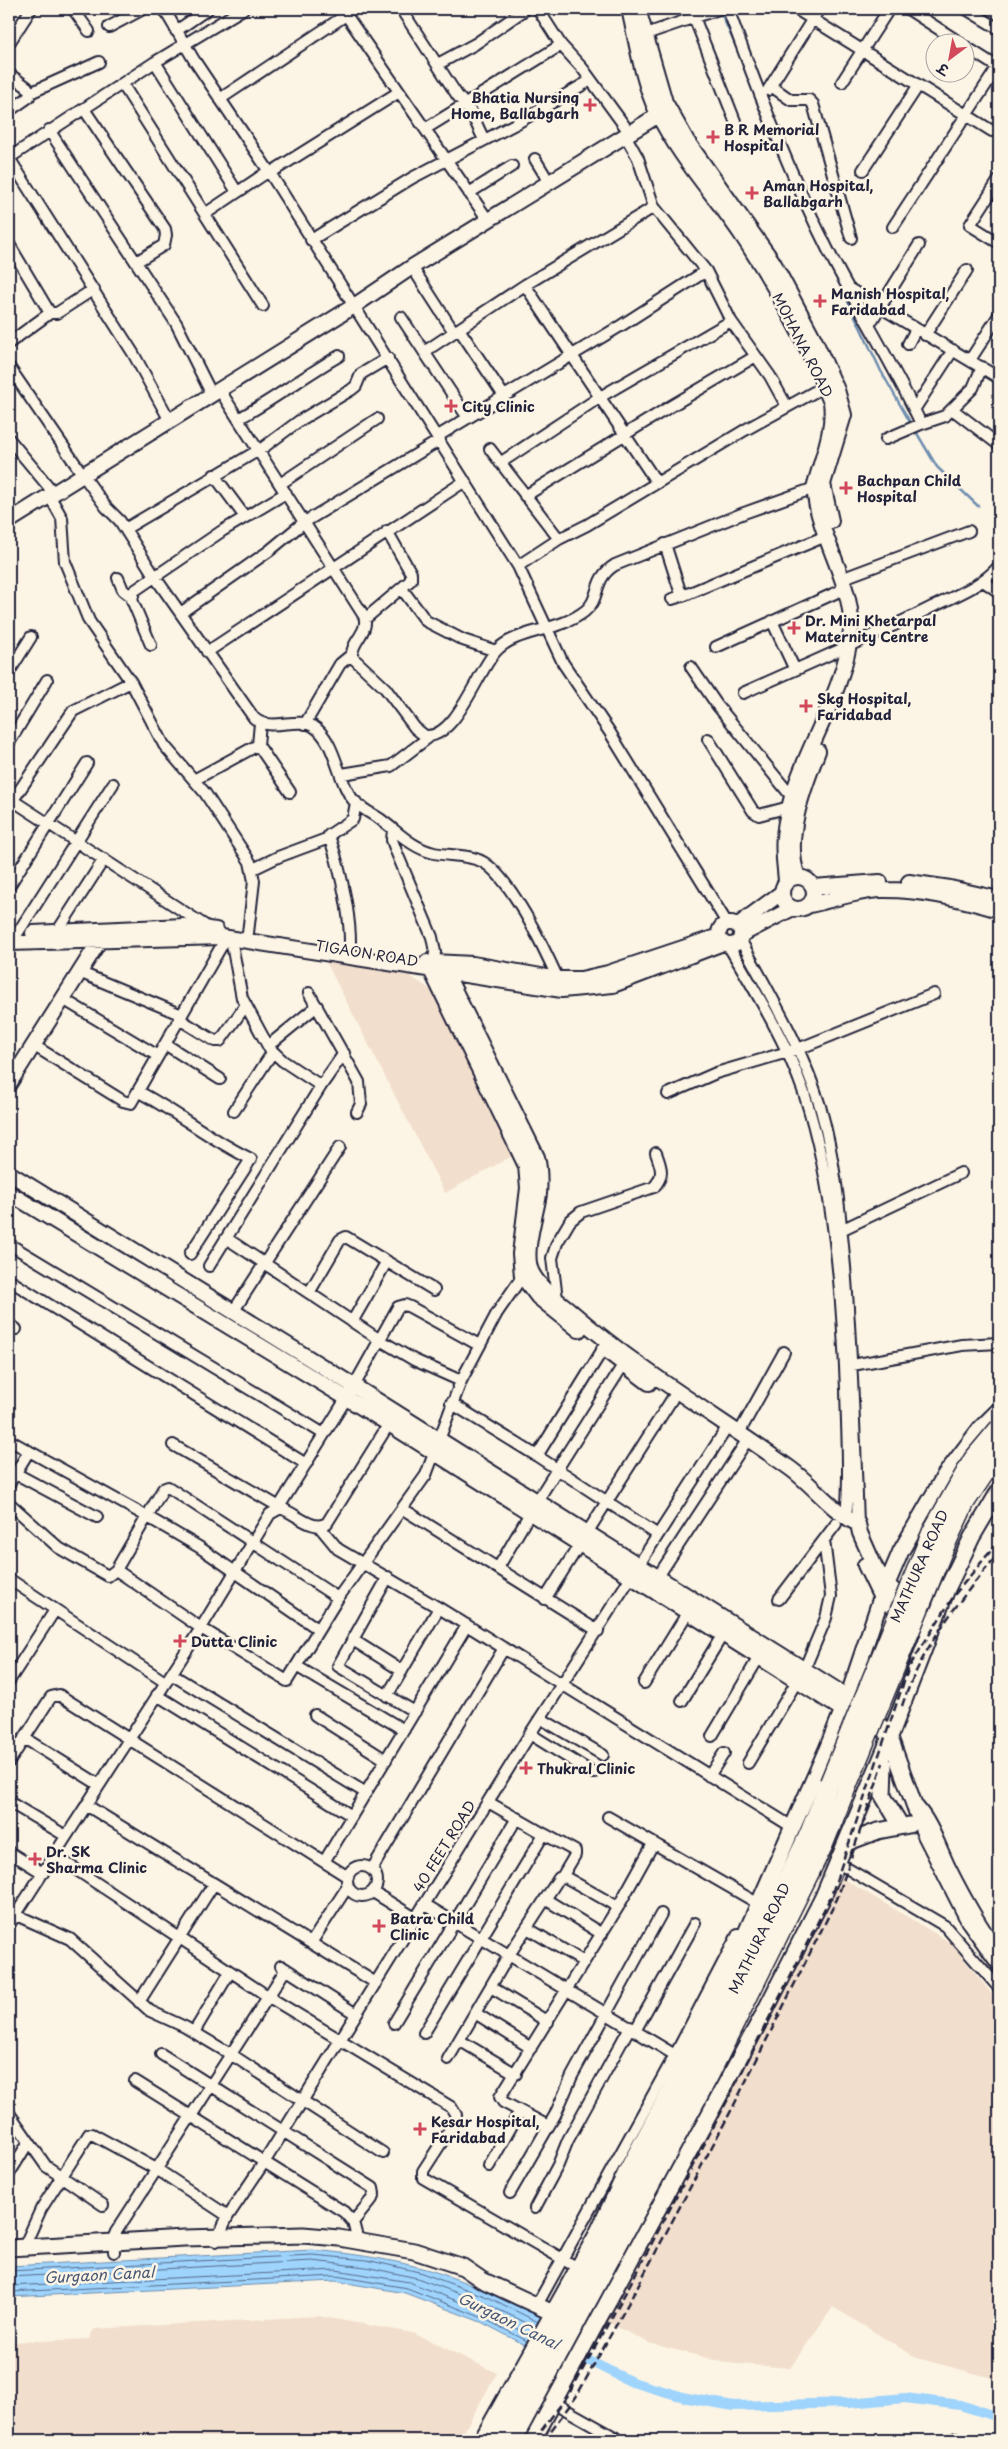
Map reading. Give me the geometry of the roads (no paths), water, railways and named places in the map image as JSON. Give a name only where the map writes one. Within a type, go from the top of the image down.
[{"type":"highway","name":"MATHURA ROAD","points":[[512,2440],[541,2361],[559,2321],[696,2068],[808,1836],[932,1531],[973,1458],[999,1428]]},
{"type":"highway","name":"MATHURA ROAD","points":[[559,2321],[709,2076],[824,1844],[942,1553],[965,1503],[999,1452]]},
{"type":"highway","name":"MATHURA ROAD","points":[[498,2440],[541,2361]]},
{"type":"main road","points":[[541,2361],[559,2321],[578,2268],[596,2236],[680,2058],[794,1828],[845,1704],[884,1591],[901,1551],[945,1475],[980,1429],[999,1410]]},
{"type":"main road","points":[[901,1826],[883,1796],[882,1776],[890,1745],[947,1589],[972,1537],[999,1491]]},
{"type":"main road","points":[[860,1660],[898,1680],[912,1681]]},
{"type":"main road","points":[[845,1704],[883,1728],[922,1827],[969,1921],[999,1963]]},
{"type":"main road","points":[[534,2440],[761,2020],[838,1863],[874,1777],[890,1745]]},
{"type":"main road","points":[[825,1755],[838,1755],[853,1759],[867,1769],[874,1777]]},
{"type":"main road","points":[[846,1843],[901,1826],[922,1827]]},
{"type":"main road","points":[[9,2258],[114,2247],[316,2236],[358,2241],[426,2254],[463,2267],[482,2280],[537,2305],[559,2321]]},
{"type":"main road","points":[[216,2241],[288,2242],[341,2246],[412,2260],[467,2278],[482,2280]]},
{"type":"main road","points":[[16,2247],[114,2247]]},
{"type":"main road","name":"MATHURA ROAD","points":[[482,2440],[541,2361]]},
{"type":"street","points":[[9,43],[31,9]]},
{"type":"street","points":[[73,9],[89,31]]},
{"type":"street","points":[[109,27],[143,9]]},
{"type":"street","points":[[164,9],[184,44],[269,172],[439,438],[518,566],[562,663],[609,731],[737,931],[798,1049],[820,1106],[831,1151],[842,1230],[848,1366],[850,1526]]},
{"type":"street","points":[[176,31],[208,9]]},
{"type":"street","points":[[169,419],[133,353],[94,289],[9,158],[49,130],[123,85],[154,62],[243,9]]},
{"type":"street","points":[[401,9],[474,116],[484,140]]},
{"type":"street","points":[[438,64],[475,44],[526,9]]},
{"type":"street","points":[[538,9],[561,45],[591,80],[627,133],[638,158],[654,207],[706,271],[731,321],[774,382],[787,406]]},
{"type":"street","name":"MOHANA ROAD","points":[[629,9],[640,36]]},
{"type":"street","name":"MOHANA ROAD","points":[[638,9],[648,86],[664,112],[687,141],[773,262],[833,378],[844,415],[819,486],[828,508],[846,583],[853,645],[798,813],[793,846],[794,865],[789,884]]},
{"type":"street","points":[[728,9],[761,94],[821,235],[848,288],[900,379],[921,424]]},
{"type":"street","points":[[796,9],[992,131]]},
{"type":"street","points":[[761,94],[771,86],[819,9]]},
{"type":"street","points":[[842,82],[889,9]]},
{"type":"street","points":[[908,9],[944,32]]},
{"type":"street","points":[[966,9],[999,29]]},
{"type":"street","points":[[640,36],[716,10]]},
{"type":"street","points":[[220,99],[344,12],[488,220]]},
{"type":"street","points":[[694,17],[736,126]]},
{"type":"street","points":[[425,129],[466,106],[561,45]]},
{"type":"street","points":[[893,227],[999,67],[976,53]]},
{"type":"street","points":[[9,111],[29,97],[30,93],[100,62]]},
{"type":"street","points":[[154,62],[237,192]]},
{"type":"street","points":[[9,74],[27,87],[30,93]]},
{"type":"street","points":[[311,240],[412,178],[519,122],[591,80]]},
{"type":"street","points":[[123,85],[262,306]]},
{"type":"street","points":[[771,86],[791,100],[809,100],[813,104],[851,238]]},
{"type":"street","points":[[864,170],[918,86]]},
{"type":"street","points":[[205,214],[237,192],[399,92]]},
{"type":"street","points":[[84,109],[165,229],[164,245],[136,262]]},
{"type":"street","points":[[9,521],[169,419],[354,306],[412,267],[664,112]]},
{"type":"street","name":"MOHANA ROAD","points":[[664,112],[686,160],[740,234],[770,280],[825,386],[833,410],[816,502],[826,536],[846,583]]},
{"type":"street","points":[[49,130],[176,323],[215,391],[238,420],[258,450],[365,619],[364,629],[351,655],[340,664],[305,724]]},
{"type":"street","points":[[535,159],[549,182]]},
{"type":"street","points":[[469,193],[512,166]]},
{"type":"street","points":[[998,240],[970,225],[999,180]]},
{"type":"street","points":[[424,352],[525,286],[654,207]]},
{"type":"street","points":[[9,244],[50,313]]},
{"type":"street","points":[[869,325],[919,245]]},
{"type":"street","points":[[412,267],[504,396]]},
{"type":"street","points":[[908,344],[921,332],[966,270]]},
{"type":"street","points":[[182,612],[304,524],[468,418],[706,271]]},
{"type":"street","points":[[525,286],[657,483]]},
{"type":"street","points":[[848,288],[999,378]]},
{"type":"street","points":[[9,343],[50,313],[57,313],[94,289]]},
{"type":"street","points":[[970,360],[999,314]]},
{"type":"street","points":[[402,317],[468,418]]},
{"type":"street","points":[[500,463],[600,397],[731,321]]},
{"type":"street","points":[[914,410],[953,350]]},
{"type":"street","points":[[238,420],[274,399],[302,378],[339,356]]},
{"type":"street","points":[[525,496],[756,356]]},
{"type":"street","points":[[125,529],[258,450],[299,421],[351,390],[357,384],[361,374],[388,358]]},
{"type":"street","points":[[9,367],[83,475],[125,529],[155,577],[182,612],[207,652],[245,706],[260,723],[258,745],[290,792]]},
{"type":"street","points":[[886,439],[945,416],[973,388],[982,367]]},
{"type":"street","points":[[518,566],[558,539],[588,525],[787,406],[825,386]]},
{"type":"street","points":[[952,409],[999,445]]},
{"type":"street","points":[[132,597],[134,591],[245,518],[377,419]]},
{"type":"street","points":[[9,439],[51,494],[62,518],[65,562],[89,621],[131,682],[164,746],[176,762],[194,780],[230,828],[253,869],[254,881],[248,932]]},
{"type":"street","points":[[490,449],[558,539]]},
{"type":"street","points":[[214,475],[245,518]]},
{"type":"street","points":[[207,652],[332,567],[465,481]]},
{"type":"street","points":[[342,774],[391,766],[429,737],[438,734],[457,714],[496,651],[522,636],[547,630],[568,622],[589,608],[600,578],[607,570],[664,544],[819,486]]},
{"type":"street","points":[[365,619],[410,582],[412,577],[387,531]]},
{"type":"street","points":[[716,647],[846,583],[969,531]]},
{"type":"street","points":[[672,600],[694,593],[826,536]]},
{"type":"street","points":[[664,544],[680,591],[684,595]]},
{"type":"street","points":[[743,693],[853,645],[983,581],[999,566]]},
{"type":"street","points":[[118,578],[122,590],[132,597],[151,644]]},
{"type":"street","points":[[983,581],[999,592]]},
{"type":"street","points":[[402,588],[426,621],[462,640],[496,651]]},
{"type":"street","points":[[772,621],[795,670]]},
{"type":"street","points":[[9,672],[31,637]]},
{"type":"street","name":"MOHANA ROAD","points":[[789,884],[783,836],[790,802],[853,645]]},
{"type":"street","points":[[351,655],[385,688],[415,728],[422,735],[429,737]]},
{"type":"street","points":[[691,667],[790,802],[759,815],[753,811],[708,739]]},
{"type":"street","points":[[9,743],[47,680]]},
{"type":"street","points":[[131,682],[73,711],[10,802],[48,823],[222,936],[439,967]]},
{"type":"street","points":[[260,723],[305,724],[317,730],[342,774],[348,792],[356,802],[422,849],[476,859],[488,865],[525,912],[558,979]]},
{"type":"street","points":[[194,780],[258,745]]},
{"type":"street","points":[[9,886],[87,763]]},
{"type":"street","points":[[12,937],[113,784]]},
{"type":"street","points":[[350,950],[350,936],[337,859],[329,838],[331,832],[353,819],[356,802]]},
{"type":"street","points":[[393,830],[392,840],[432,937],[439,967],[526,1166],[528,1188],[520,1254],[525,1271],[538,1297],[623,1365],[672,1399],[736,1435]]},
{"type":"street","points":[[253,869],[278,857],[329,838]]},
{"type":"street","points":[[57,932],[104,859]]},
{"type":"street","points":[[723,941],[735,944],[737,931],[789,884],[804,878],[813,887],[813,900],[810,905]]},
{"type":"street","points":[[813,887],[908,882],[950,888],[999,899]]},
{"type":"street","points":[[789,884],[782,899],[791,908]]},
{"type":"street","points":[[848,1366],[822,1163],[804,1093],[771,1020],[723,941],[721,927],[737,931],[791,908],[804,909],[810,905],[861,893],[904,891],[959,900],[999,910]]},
{"type":"street","name":"TIGAON ROAD","points":[[12,937],[101,934],[184,926],[222,936],[248,932],[439,967],[546,989],[594,988],[636,978],[723,941]]},
{"type":"street","name":"TIGAON ROAD","points":[[12,937],[57,932],[101,934]]},
{"type":"street","points":[[9,1084],[63,999],[101,934]]},
{"type":"street","points":[[222,936],[246,1006],[270,1049],[320,1086]]},
{"type":"street","points":[[33,1045],[123,1101],[131,1103],[139,1092],[180,1017],[222,936]]},
{"type":"street","name":"TIGAON ROAD","points":[[439,967],[473,964],[558,979],[581,979],[723,941]]},
{"type":"street","points":[[79,972],[180,1017],[215,1041],[220,1041],[246,1006]]},
{"type":"street","points":[[309,993],[344,1053],[361,1089],[361,1104],[357,1112]]},
{"type":"street","points":[[668,1094],[716,1074],[798,1049],[934,994]]},
{"type":"street","points":[[63,999],[158,1056]]},
{"type":"street","points":[[234,1111],[270,1049],[317,1006]]},
{"type":"street","points":[[165,1044],[220,1079]]},
{"type":"street","points":[[209,1266],[320,1086],[344,1053]]},
{"type":"street","points":[[139,1092],[160,1103],[210,1137],[250,1159],[190,1254]]},
{"type":"street","points":[[233,1312],[340,1147]]},
{"type":"street","points":[[557,1299],[552,1258],[557,1243],[570,1221],[581,1212],[654,1186],[660,1181],[662,1171],[656,1153]]},
{"type":"street","points":[[9,1173],[233,1312],[350,1392]]},
{"type":"street","points":[[842,1230],[961,1173]]},
{"type":"street","points":[[9,1193],[393,1418],[584,1538],[634,1571],[688,1612],[759,1657],[801,1675]]},
{"type":"street","points":[[308,1293],[344,1237],[387,1260],[434,1290]]},
{"type":"street","points":[[226,1238],[265,1262],[308,1293],[380,1340],[414,1360],[461,1381]]},
{"type":"street","points":[[9,1244],[324,1434]]},
{"type":"street","points":[[352,1322],[387,1260]]},
{"type":"street","points":[[525,1271],[598,1334],[736,1435],[850,1526],[884,1591],[905,1617],[932,1627]]},
{"type":"street","points":[[116,1570],[201,1628],[288,1681],[338,1598],[426,1475],[451,1403],[461,1381],[497,1313],[525,1271]]},
{"type":"street","points":[[9,1280],[306,1464]]},
{"type":"street","points":[[9,1925],[44,1873],[98,1784],[201,1628],[251,1542],[270,1514],[281,1508],[398,1307],[405,1305],[479,1345]]},
{"type":"street","points":[[848,1366],[962,1345],[999,1343]]},
{"type":"street","points":[[537,1456],[603,1349]]},
{"type":"street","points":[[657,1578],[784,1352]]},
{"type":"street","points":[[498,1568],[557,1469],[623,1365]]},
{"type":"street","points":[[545,1599],[672,1399]]},
{"type":"street","points":[[451,1403],[537,1456],[658,1535]]},
{"type":"street","points":[[319,1526],[327,1523],[393,1418]]},
{"type":"street","name":"40 FEET ROAD","points":[[216,2241],[228,2216],[265,2161],[540,1718],[598,1631],[634,1571],[658,1535],[736,1435]]},
{"type":"street","points":[[9,1440],[146,1516],[234,1572],[318,1629]]},
{"type":"street","points":[[173,1445],[281,1508],[319,1526],[338,1549],[467,1625],[794,1828]]},
{"type":"street","points":[[9,1484],[12,1472],[29,1451]]},
{"type":"street","points":[[12,1472],[97,1517]]},
{"type":"street","points":[[9,1502],[67,1553],[108,1576],[116,1570],[146,1516],[163,1489],[168,1487],[338,1598]]},
{"type":"street","points":[[403,1509],[598,1631]]},
{"type":"street","points":[[779,1599],[824,1540],[850,1526]]},
{"type":"street","points":[[748,1763],[801,1675],[826,1618],[831,1596],[824,1540]]},
{"type":"street","points":[[634,1571],[657,1578],[845,1704]]},
{"type":"street","points":[[388,1577],[338,1666],[415,1712]]},
{"type":"street","points":[[9,1579],[55,1610],[168,1678],[366,1793]]},
{"type":"street","points":[[387,1696],[439,1608]]},
{"type":"street","points":[[9,1681],[55,1610]]},
{"type":"street","points":[[644,1683],[688,1612]]},
{"type":"street","points":[[324,1862],[467,1625]]},
{"type":"street","points":[[682,1701],[723,1634]]},
{"type":"street","points":[[353,1640],[402,1671]]},
{"type":"street","points":[[372,1869],[504,1648]]},
{"type":"street","points":[[712,1736],[759,1657]]},
{"type":"street","points":[[296,1666],[404,1730]]},
{"type":"street","points":[[9,1762],[51,1697],[57,1694],[324,1862],[348,1881],[359,1896],[373,1892],[378,1883],[376,1873],[372,1869],[368,1866],[358,1866],[348,1881],[311,1943]]},
{"type":"street","points":[[157,1695],[352,1816]]},
{"type":"street","points":[[315,1715],[386,1760]]},
{"type":"street","points":[[540,1718],[603,1755]]},
{"type":"street","points":[[530,1734],[593,1773]]},
{"type":"street","points":[[24,1738],[98,1784]]},
{"type":"street","points":[[709,1776],[724,1753]]},
{"type":"street","points":[[911,1798],[927,1816],[950,1867],[974,1911],[999,1950]]},
{"type":"street","points":[[9,1802],[66,1836]]},
{"type":"street","points":[[448,2059],[490,1987],[556,1881],[562,1877],[575,1855],[575,1851],[488,1802]]},
{"type":"street","points":[[86,1805],[213,1885],[376,1983]]},
{"type":"street","points":[[608,1817],[756,1903]]},
{"type":"street","points":[[394,2023],[456,1923],[517,1818]]},
{"type":"street","points":[[424,2033],[544,1834]]},
{"type":"street","points":[[548,2126],[500,2098],[602,1934],[652,1844]]},
{"type":"street","points":[[9,1852],[44,1873]]},
{"type":"street","points":[[54,1855],[269,1997],[454,2111],[454,2123],[423,2172],[423,2178],[578,2268]]},
{"type":"street","points":[[838,1863],[945,1926],[999,1988]]},
{"type":"street","points":[[562,1877],[618,1907]]},
{"type":"street","points":[[139,2002],[213,1885]]},
{"type":"street","points":[[373,1892],[416,1918]]},
{"type":"street","points":[[545,1899],[602,1934]]},
{"type":"street","points":[[424,1904],[680,2058],[537,2305]]},
{"type":"street","points":[[510,2193],[548,2126],[572,2076],[661,1914]]},
{"type":"street","points":[[16,1915],[70,1939],[139,2002],[157,2015],[194,2032],[232,2055],[383,2153]]},
{"type":"street","points":[[535,2208],[558,2166],[568,2140],[694,1923]]},
{"type":"street","points":[[527,1928],[584,1962]]},
{"type":"street","points":[[114,2247],[116,2232],[269,1997],[284,1968],[356,2014]]},
{"type":"street","points":[[194,2032],[230,1972]]},
{"type":"street","points":[[490,1987],[548,2022]]},
{"type":"street","points":[[475,2013],[531,2048]]},
{"type":"street","points":[[460,2040],[516,2074]]},
{"type":"street","points":[[161,2054],[284,2130],[372,2188],[374,2194],[372,2198],[354,2222]]},
{"type":"street","points":[[135,2081],[344,2212],[354,2222],[358,2241]]},
{"type":"street","points":[[489,2166],[520,2111]]},
{"type":"street","points":[[10,2120],[41,2161],[61,2178],[103,2205]]},
{"type":"street","points":[[16,2247],[84,2140],[92,2134],[158,2170],[228,2216]]},
{"type":"street","points":[[9,2174],[28,2143]]},
{"type":"street","points":[[554,2402],[620,2440]]},
{"type":"water","points":[[312,2250],[379,2258],[440,2273],[504,2299],[587,2340],[573,2370],[481,2322],[405,2293],[335,2281],[9,2297],[9,2266]]},
{"type":"waterway","points":[[720,11],[738,51]]},
{"type":"waterway","points":[[787,172],[795,193]]},
{"type":"waterway","points":[[835,274],[881,371],[911,424]]},
{"type":"waterway","points":[[915,430],[937,467],[978,506]]},
{"type":"waterway","name":"Gurgaon Canal","points":[[573,2353],[632,2382],[687,2398],[734,2406],[849,2403],[905,2398],[960,2405],[999,2417]]},
{"type":"railway","points":[[534,2440],[569,2394],[627,2290],[726,2103],[831,1896],[909,1667],[955,1594],[999,1541]]},
{"type":"railway","points":[[902,1706],[920,1664],[943,1625],[999,1553]]},
{"type":"railway","points":[[544,2440],[576,2397],[733,2107],[837,1899],[883,1763]]},
{"type":"place","name":"Bhatia Nursing Home, Ballabgarh","points":[[590,105]]},
{"type":"place","name":"B R Memorial Hospital","points":[[713,137]]},
{"type":"place","name":"Aman Hospital, Ballabgarh","points":[[752,193]]},
{"type":"place","name":"Manish Hospital, Faridabad","points":[[820,301]]},
{"type":"place","name":"City Clinic","points":[[451,406]]},
{"type":"place","name":"Bachpan Child Hospital","points":[[846,488]]},
{"type":"place","name":"Dr. Mini Khetarpal Maternity Centre","points":[[794,628]]},
{"type":"place","name":"Skg Hospital, Faridabad","points":[[806,706]]},
{"type":"place","name":"Dutta Clinic","points":[[180,1641]]},
{"type":"place","name":"Thukral Clinic","points":[[526,1768]]},
{"type":"place","name":"Dr. SK Sharma Clinic","points":[[35,1859]]},
{"type":"place","name":"Batra Child Clinic","points":[[379,1926]]},
{"type":"place","name":"Kesar Hospital, Faridabad","points":[[420,2129]]}]
